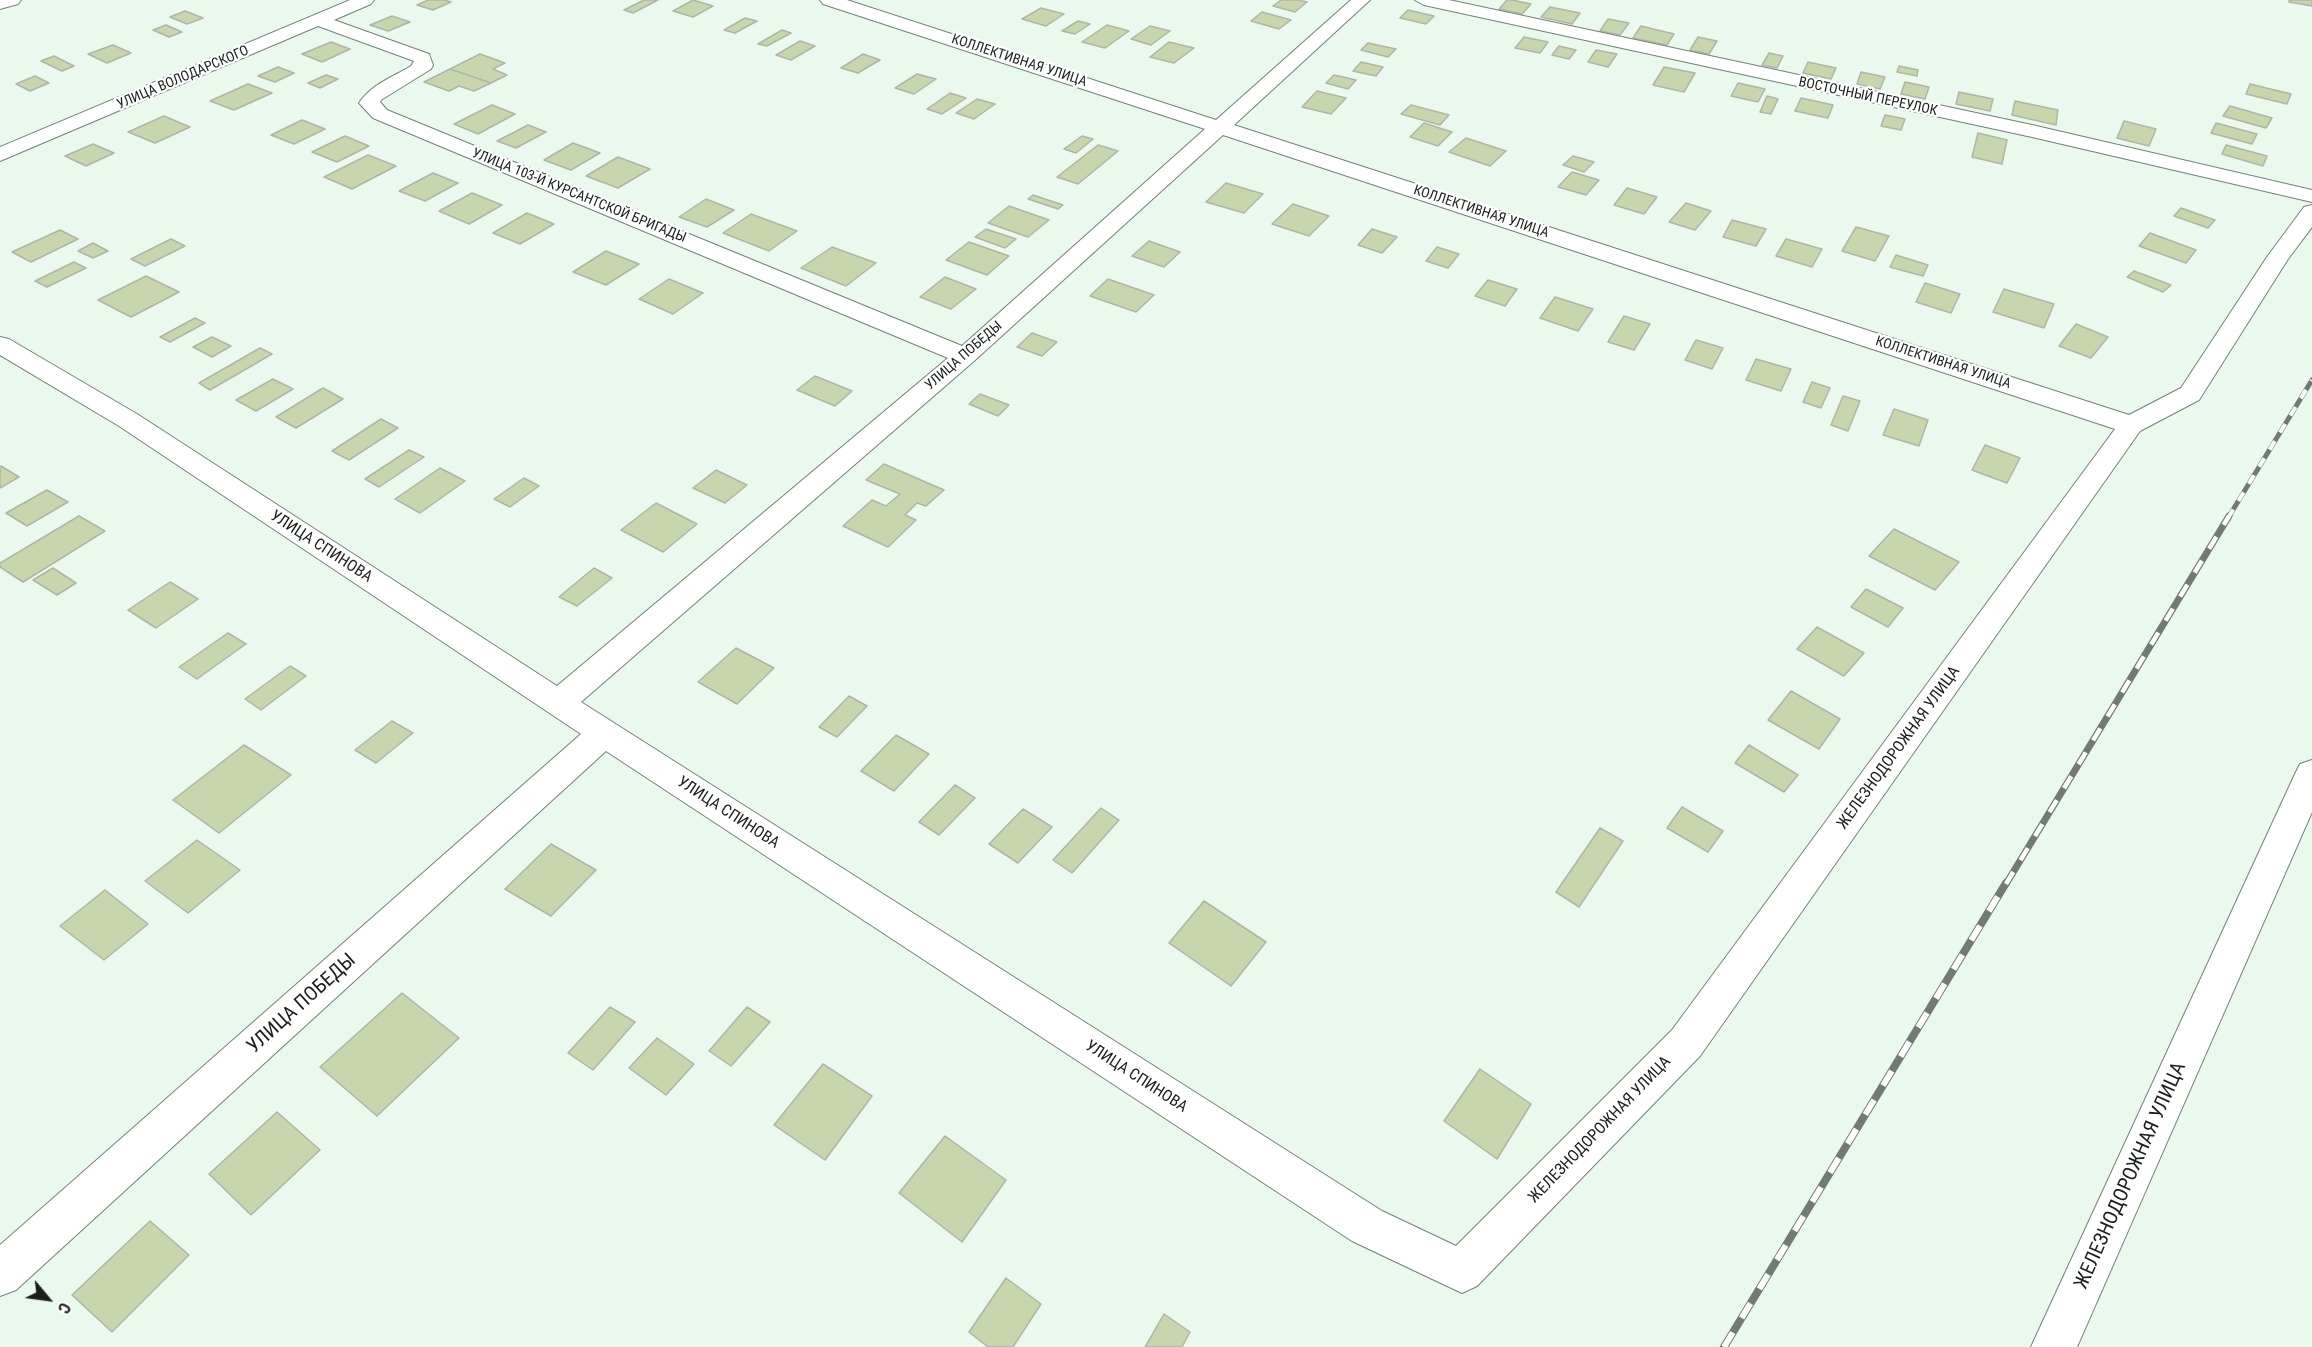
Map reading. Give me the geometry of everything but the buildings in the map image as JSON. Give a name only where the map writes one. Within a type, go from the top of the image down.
[{"type":"street","points":[[0,4],[12,0]]},
{"type":"street","name":"УЛИЦА ВОЛОДАРСКОГО","points":[[0,155],[317,12],[339,11],[365,0]]},
{"type":"street","name":"КОЛЛЕКТИВНАЯ УЛИЦА","points":[[830,0],[2131,425]]},
{"type":"street","name":"УЛИЦА ПОБЕДЫ","points":[[558,703],[965,356],[1361,0]]},
{"type":"street","name":"ВОСТОЧНЫЙ ПЕРЕУЛОК","points":[[1424,0],[2032,131],[2312,196]]},
{"type":"street","name":"УЛИЦА 103-Й КУРСАНТСКОЙ БРИГАДЫ","points":[[317,12],[422,58],[424,65],[418,71],[376,91],[369,103],[380,114],[965,356]]},
{"type":"street","name":"ЖЕЛЕЗНОДОРОЖНАЯ УЛИЦА","points":[[1462,1271],[1686,1043],[2131,425],[2190,394],[2278,257],[2312,212]]},
{"type":"street","name":"УЛИЦА СПИНОВА","points":[[0,344],[128,420],[604,733],[1367,1226],[1462,1271]]},
{"type":"street","name":"УЛИЦА ПОБЕДЫ","points":[[0,1274],[604,733]]},
{"type":"street","name":"ЖЕЛЕЗНОДОРОЖНАЯ УЛИЦА","points":[[2054,1347],[2312,774]]},
{"type":"railway","points":[[2228,518],[2312,380]]},
{"type":"railway","points":[[2006,884],[2229,516]]},
{"type":"railway","points":[[1724,1347],[2006,883]]}]
